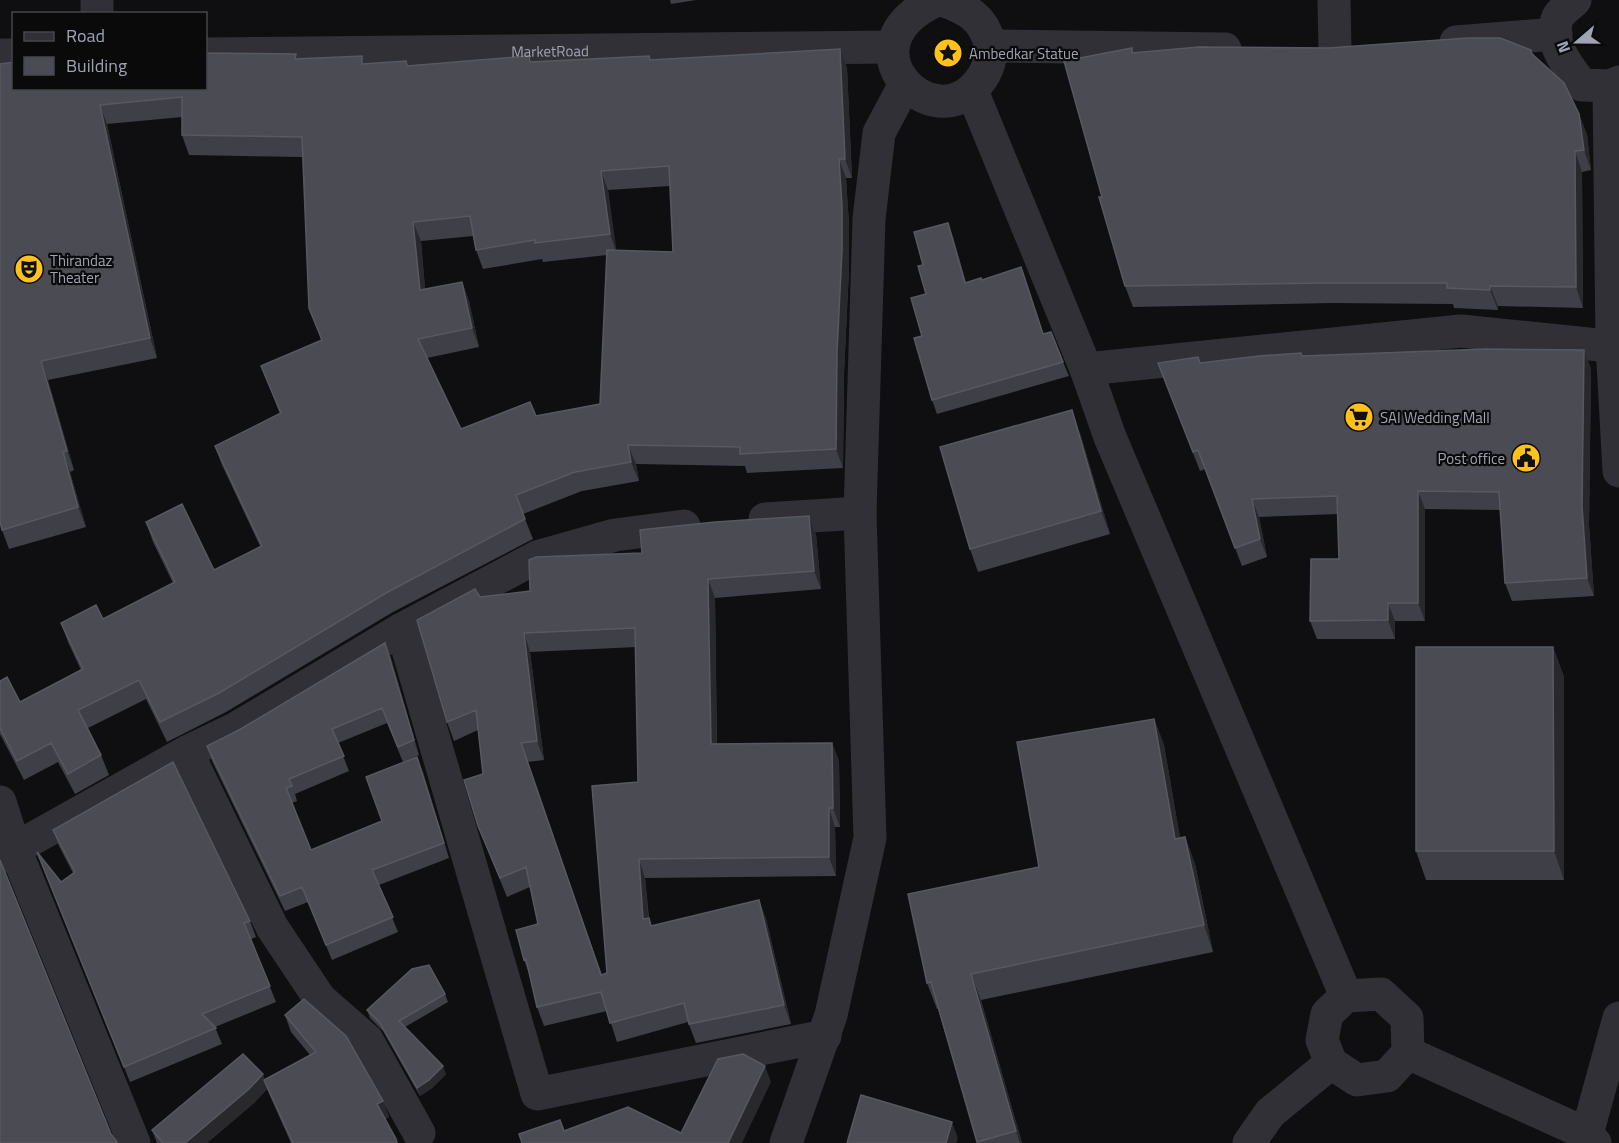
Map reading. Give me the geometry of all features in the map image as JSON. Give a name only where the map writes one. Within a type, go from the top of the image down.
[{"type":"street","points":[[938,0],[919,8],[902,24],[893,47],[895,67],[905,84],[925,99],[950,101],[972,91],[987,71],[991,46],[983,24],[965,8],[942,0]]},
{"type":"street","points":[[1334,0],[1323,50],[1370,48]]},
{"type":"street","points":[[1575,0],[1558,16],[1556,34],[1563,60],[1582,85],[1614,84],[1615,346],[1619,471]]},
{"type":"street","points":[[1428,44],[1556,34]]},
{"type":"street","points":[[991,46],[1252,50]]},
{"type":"street","name":"MarketRoad","points":[[207,54],[893,47]]},
{"type":"street","points":[[786,1143],[825,1036],[870,838],[860,513],[868,219],[879,133],[905,84]]},
{"type":"street","points":[[972,91],[1086,369],[1110,437],[1346,996]]},
{"type":"street","points":[[1086,369],[1461,331],[1615,346]]},
{"type":"street","points":[[8,853],[187,752],[235,729],[402,629],[537,557],[615,535],[651,529],[860,513]]},
{"type":"street","points":[[402,629],[537,1094],[825,1036]]},
{"type":"street","points":[[187,752],[272,927],[320,999],[367,1040],[419,1133]]},
{"type":"street","points":[[0,802],[8,853],[134,1143]]},
{"type":"street","points":[[1381,994],[1407,1018],[1408,1053],[1387,1076],[1357,1080],[1331,1063],[1322,1040],[1327,1014],[1346,996],[1381,994]]},
{"type":"street","points":[[1408,1053],[1591,1139],[1619,1018]]},
{"type":"street","points":[[1250,1143],[1270,1113],[1331,1063]]},
{"type":"building","points":[[1468,38],[1500,38],[1531,50],[1531,53],[1564,83],[1579,114],[1584,150],[1575,151],[1576,287],[1490,286],[1490,290],[1447,288],[1447,283],[1125,286],[1099,197],[1102,197],[1064,61],[1132,48],[1132,53],[1199,47],[1328,48]]},
{"type":"building","points":[[840,49],[845,159],[839,159],[842,250],[837,353],[836,449],[740,454],[740,447],[628,445],[631,462],[575,472],[516,495],[525,519],[386,593],[219,693],[160,722],[139,680],[78,710],[101,755],[68,774],[51,743],[17,761],[0,728],[0,681],[7,677],[20,702],[83,669],[61,623],[96,605],[103,619],[175,582],[146,522],[182,504],[214,570],[262,546],[215,446],[281,413],[261,366],[322,340],[309,308],[302,137],[182,135],[182,97],[100,105],[150,338],[41,361],[67,451],[63,452],[78,507],[2,530],[0,521],[0,64],[12,62],[12,90],[207,90],[207,53],[296,54],[295,59],[362,56],[362,64],[406,61],[407,66],[529,56],[530,62],[649,56],[650,60]],"holes":[[[669,166],[673,252],[607,250],[600,404],[536,416],[530,402],[461,429],[418,339],[472,328],[462,282],[420,290],[413,222],[470,216],[476,250],[535,240],[535,243],[610,234],[601,171]]]},
{"type":"building","points":[[948,223],[965,283],[1021,267],[1043,334],[1051,332],[1063,362],[932,400],[914,338],[922,336],[911,298],[926,294],[918,266],[923,265],[914,232]]},
{"type":"building","points":[[1486,349],[1584,350],[1582,506],[1587,578],[1505,583],[1499,492],[1418,491],[1418,603],[1388,603],[1388,620],[1310,621],[1311,559],[1339,559],[1337,496],[1252,499],[1260,539],[1235,548],[1198,450],[1193,452],[1158,363],[1198,357],[1200,363],[1301,353],[1302,356]]},
{"type":"building","points":[[1072,410],[1101,511],[970,549],[940,447]]},
{"type":"building","points":[[809,516],[814,571],[708,579],[711,744],[832,743],[833,808],[829,808],[829,857],[639,859],[643,919],[649,918],[651,926],[759,900],[784,1005],[689,1024],[684,1003],[610,1023],[601,992],[537,1007],[526,959],[524,960],[516,930],[538,924],[526,867],[500,878],[478,826],[464,780],[483,774],[476,710],[447,722],[417,620],[475,589],[480,597],[530,591],[529,560],[536,557],[642,553],[640,530]],"holes":[[[635,628],[638,782],[592,786],[607,973],[601,975],[521,743],[537,741],[524,633]]]},
{"type":"building","points":[[385,643],[414,740],[398,747],[382,708],[332,729],[344,756],[289,779],[292,786],[286,788],[311,850],[382,821],[366,777],[417,757],[444,843],[372,870],[393,917],[326,945],[302,887],[280,896],[207,746],[239,730]]},
{"type":"building","points":[[1416,647],[1553,647],[1554,851],[1416,851]]},
{"type":"building","points":[[1154,719],[1175,839],[1185,837],[1204,925],[971,974],[1016,1131],[977,1142],[931,982],[927,983],[908,894],[1039,867],[1017,742]]},
{"type":"building","points":[[173,762],[250,921],[244,923],[270,986],[202,1014],[216,1028],[124,1067],[37,852],[61,882],[75,872],[53,830]]},
{"type":"building","points":[[0,860],[111,1134],[117,1142],[0,1143]]},
{"type":"building","points":[[429,965],[445,994],[399,1021],[443,1066],[417,1088],[380,1023],[367,1010],[412,969]]},
{"type":"building","points":[[304,999],[346,1036],[383,1101],[377,1104],[397,1143],[293,1143],[264,1080],[316,1052],[285,1015]]},
{"type":"building","points":[[243,1054],[263,1074],[249,1089],[185,1143],[163,1143],[152,1130]]},
{"type":"building","points":[[743,1054],[765,1066],[728,1143],[522,1143],[519,1134],[560,1120],[564,1131],[628,1107],[681,1133],[718,1059]]},
{"type":"building","points":[[861,1095],[952,1122],[946,1143],[847,1143]]},
{"type":"place","name":"Ambedkar Statue","points":[[948,53]]},
{"type":"place","name":"Thirandaz Theater","points":[[29,269]]},
{"type":"place","name":"SAI Wedding Mall","points":[[1359,417]]},
{"type":"place","name":"Post office","points":[[1526,458]]}]
